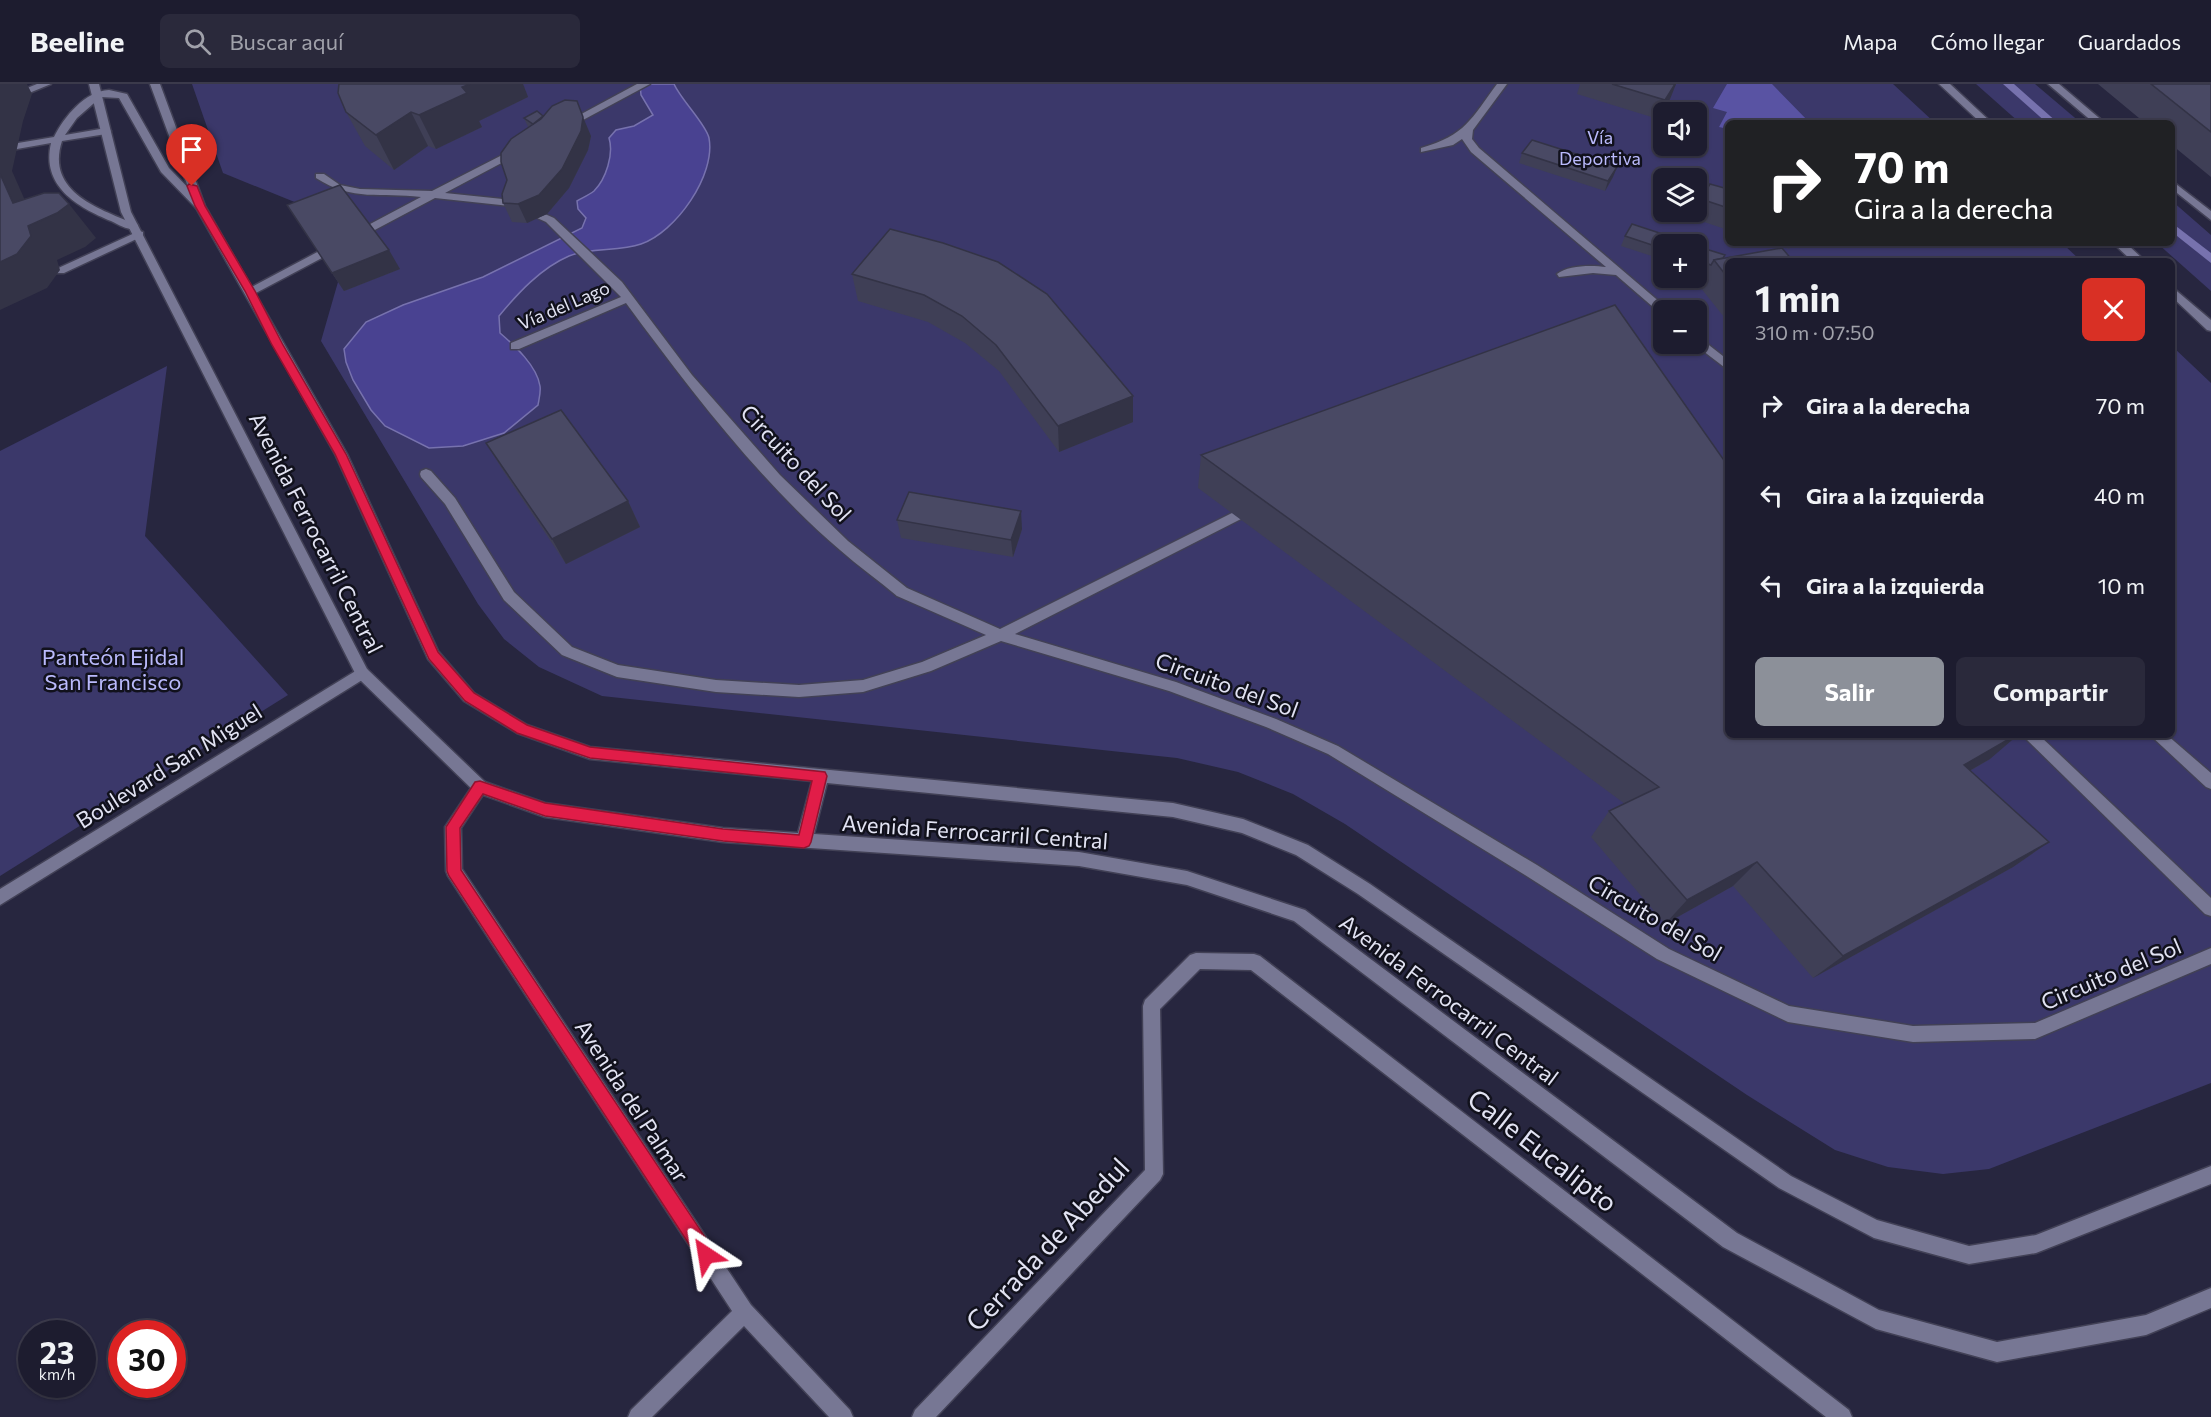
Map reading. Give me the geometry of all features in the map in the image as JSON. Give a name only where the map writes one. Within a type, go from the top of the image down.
[{"type":"street","points":[[0,102],[46,84]]},
{"type":"street","name":"Avenida Ferrocarril Central","points":[[155,84],[200,206],[340,454],[433,655],[469,697],[522,729],[590,753],[1173,810],[1243,826],[1302,850],[1364,889],[1785,1182],[1874,1229],[1969,1255],[2036,1244],[2211,1175]]},
{"type":"street","points":[[558,129],[645,84]]},
{"type":"street","points":[[1425,150],[1449,142],[1468,130],[1502,84]]},
{"type":"street","points":[[1944,84],[1984,120]]},
{"type":"street","points":[[2053,84],[2096,120]]},
{"type":"street","points":[[137,231],[91,208],[66,190],[54,166],[56,138],[96,89],[123,96],[165,170],[200,206]]},
{"type":"street","name":"Avenida Ferrocarril Central","points":[[96,89],[126,212],[362,673],[480,787],[545,810],[723,835],[1079,859],[1187,878],[1299,915],[1730,1240],[1876,1319],[1997,1352],[2146,1324],[2211,1298]]},
{"type":"street","points":[[1468,130],[1467,140],[1475,150],[1653,301]]},
{"type":"street","points":[[0,149],[106,131]]},
{"type":"street","points":[[250,291],[526,146]]},
{"type":"street","name":"Circuito del Sol","points":[[320,176],[337,187],[360,192],[432,195],[513,204],[550,220],[618,285],[688,378],[775,478],[843,545],[902,591],[1000,635],[1171,686],[1271,723],[1333,750],[1532,870],[1663,954],[1788,1014],[1913,1034],[2035,1031],[2211,956]]},
{"type":"street","points":[[2175,186],[2211,216]]},
{"type":"street","points":[[60,270],[137,231]]},
{"type":"street","points":[[2122,246],[2136,258]]},
{"type":"street","points":[[1563,274],[1593,269],[1619,272]]},
{"type":"street","points":[[2175,294],[2211,327]]},
{"type":"street","name":"Vía del Lago","points":[[516,346],[628,298]]},
{"type":"street","points":[[1707,348],[1725,363]]},
{"type":"street","points":[[426,474],[450,501],[509,596],[567,651],[617,671],[716,686],[799,691],[863,686],[926,667],[1000,635],[1236,516]]},
{"type":"street","name":"Boulevard San Miguel","points":[[0,898],[362,673]]},
{"type":"street","points":[[2032,738],[2211,909]]},
{"type":"street","points":[[2160,738],[2211,782]]},
{"type":"street","points":[[804,842],[820,776]]},
{"type":"street","name":"Avenida del Palmar","points":[[480,787],[453,827],[454,871],[744,1312],[843,1417]]},
{"type":"street","name":"Cerrada de Abedul","points":[[922,1417],[1154,1174],[1151,1006],[1196,961]]},
{"type":"street","name":"Calle Eucalipto","points":[[1196,961],[1254,962],[1842,1417]]},
{"type":"street","points":[[638,1417],[744,1312]]},
{"type":"green space","name":"Vía Deportiva","points":[[192,84],[1893,84],[1932,120],[1725,120],[1725,246],[2065,246],[2078,258],[1725,258],[1725,738],[2175,738],[2175,349],[2211,383],[2211,1083],[1989,1169],[1943,1174],[1888,1167],[1835,1150],[1747,1095],[1345,824],[1293,794],[1238,772],[1177,758],[602,696],[539,667],[504,639],[478,604],[321,341],[338,282],[324,214],[223,173]]},
{"type":"green space","points":[[1976,84],[2035,84],[2077,120],[2017,120]]},
{"type":"green space","points":[[2175,204],[2211,235],[2211,291],[2160,246],[2175,246]]},
{"type":"green space","name":"Panteón Ejidal San Francisco","points":[[167,366],[145,536],[288,695],[0,876],[0,451]]},
{"type":"shaded area","points":[[640,84],[674,84],[709,138],[710,153],[700,185],[680,215],[654,238],[641,244],[578,253],[559,261],[531,282],[499,316],[500,333],[530,364],[535,371],[540,388],[538,405],[504,433],[463,446],[429,448],[385,426],[371,410],[353,380],[344,349],[366,322],[403,305],[483,277],[582,228],[586,218],[578,209],[577,201],[594,191],[602,180],[610,159],[609,138],[616,130],[634,126],[653,115],[641,95]]},
{"type":"shaded area","points":[[1727,84],[1772,84],[1807,120],[1725,120],[1725,128],[1719,127],[1727,112],[1713,108]]},
{"type":"building","points":[[339,84],[470,84],[462,87],[467,93],[419,115],[411,112],[376,135],[346,112],[338,93]]},
{"type":"building","points":[[1612,84],[1675,84],[1665,100]]},
{"type":"building","points":[[2151,84],[2211,84],[2211,132]]},
{"type":"building","points":[[565,100],[577,101],[583,117],[581,131],[562,169],[539,195],[518,204],[503,203],[502,194],[507,180],[501,162],[501,153],[511,139],[541,119],[552,106]]},
{"type":"building","points":[[537,111],[543,116],[533,124],[524,118]]},
{"type":"building","points":[[1532,140],[1617,167],[1608,181],[1522,153]]},
{"type":"building","points":[[0,174],[13,203],[44,193],[59,193],[69,204],[57,213],[28,226],[31,236],[17,254],[0,262]]},
{"type":"building","points":[[1710,184],[1725,188],[1725,207],[1707,201],[1707,189]]},
{"type":"building","points":[[340,185],[389,250],[332,273],[287,205]]},
{"type":"building","points":[[1632,224],[1662,234],[1653,234],[1653,245],[1625,236]]},
{"type":"building","points":[[890,229],[943,243],[998,262],[1047,294],[1133,396],[1058,426],[996,345],[962,316],[924,295],[852,274]]},
{"type":"building","points":[[1782,248],[1790,258],[1725,258]]},
{"type":"building","points":[[1707,249],[1725,255],[1723,258],[1714,260],[1711,265],[1707,264]]},
{"type":"building","points":[[1725,258],[1725,274],[1714,260]]},
{"type":"building","points":[[1615,305],[1725,462],[1725,738],[2011,738],[1964,765],[2049,842],[1843,956],[1757,862],[1687,900],[1609,811],[1659,787],[1201,455]]},
{"type":"building","points":[[561,410],[628,501],[552,539],[486,443]]},
{"type":"building","points":[[909,492],[1021,511],[1011,540],[897,520]]},
{"type":"waterway","points":[[2008,84],[2050,120]]},
{"type":"waterway","points":[[2175,229],[2211,259]]},
{"type":"route","points":[[192,186],[200,206],[340,454],[433,655],[469,697],[522,729],[590,753],[820,776],[804,842],[723,835],[545,810],[480,787],[453,827],[454,871],[706,1255]]}]
